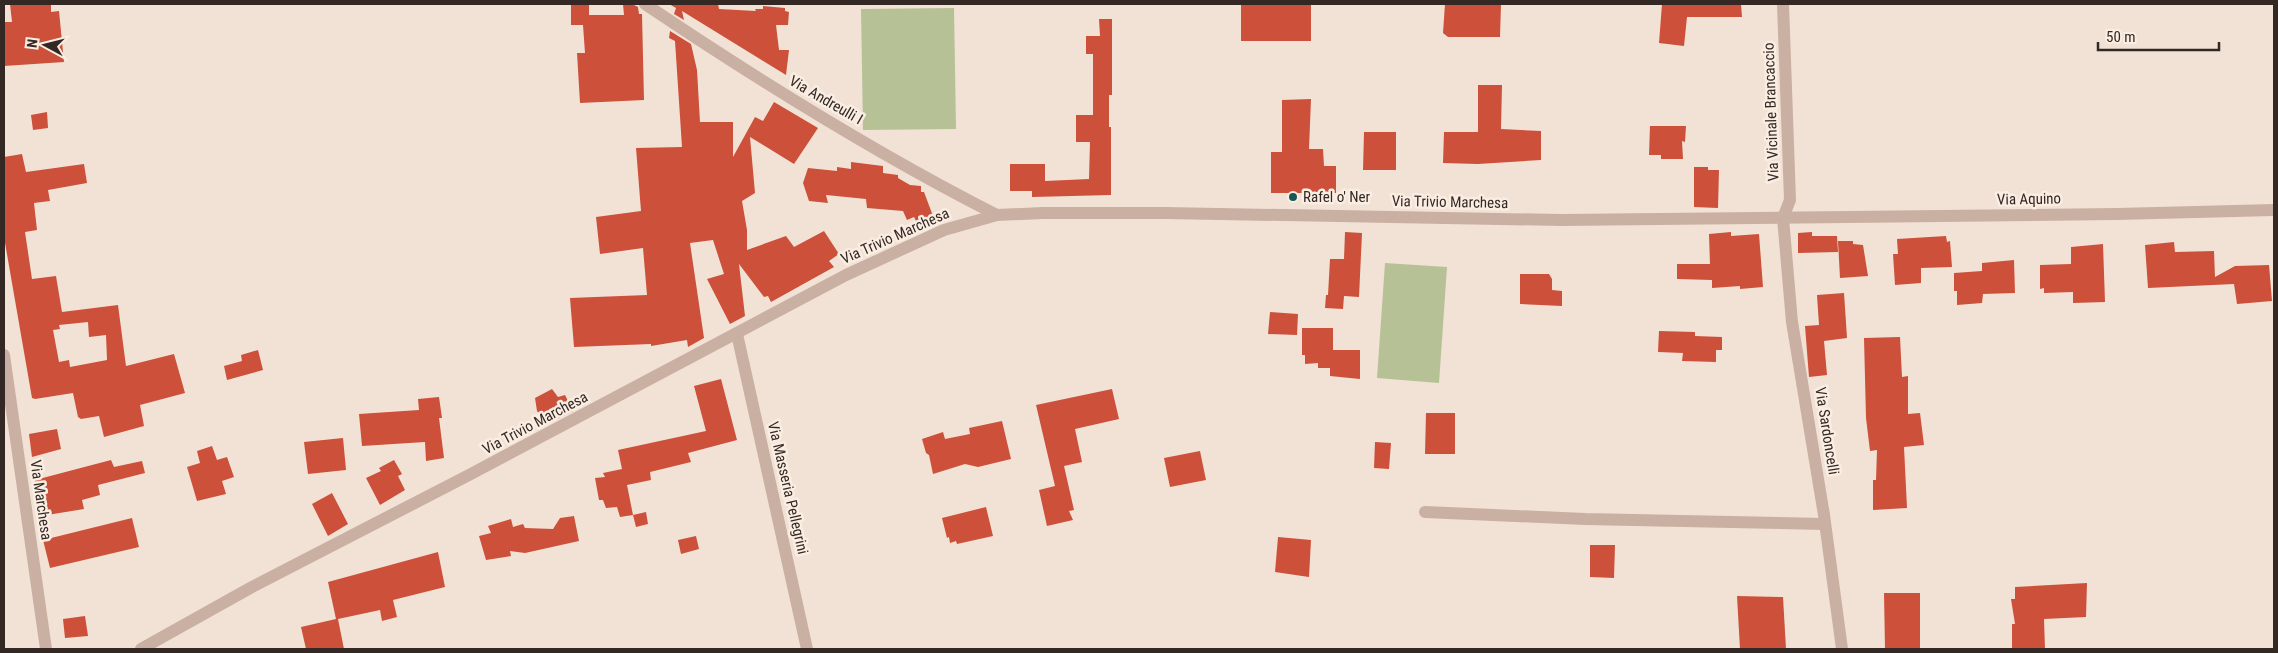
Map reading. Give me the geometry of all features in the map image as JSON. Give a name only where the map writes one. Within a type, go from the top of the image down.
[{"type":"street","name":"Via Andreulli I","points":[[645,4],[735,65],[803,106],[954,194],[996,215]]},
{"type":"street","name":"Via Vicinale Brancaccio","points":[[1783,4],[1790,200],[1783,218]]},
{"type":"street","name":"Via Aquino","points":[[1783,218],[2274,210]]},
{"type":"street","name":"Via Trivio Marchesa","points":[[141,649],[252,587],[737,334],[846,275],[944,230],[996,215],[1165,213],[1561,220],[1783,218]]},
{"type":"street","name":"Via Sardoncelli","points":[[1783,218],[1792,322],[1825,524],[1842,649]]},
{"type":"street","name":"Via Masseria Pellegrini","points":[[737,334],[807,649]]},
{"type":"street","name":"Via Marchesa","points":[[4,356],[46,649]]},
{"type":"street","points":[[1425,512],[1585,519],[1825,524]]},
{"type":"green space","points":[[954,8],[956,129],[863,130],[861,9]]},
{"type":"green space","points":[[1385,263],[1447,267],[1439,383],[1377,378]]},
{"type":"building","points":[[10,4],[51,4],[51,12],[59,11],[64,62],[4,66],[4,22],[12,22]]},
{"type":"building","points":[[571,4],[589,4],[589,15],[624,15],[623,4],[632,4],[638,7],[639,14],[642,14],[644,100],[580,103],[577,53],[585,53],[583,25],[571,25]]},
{"type":"building","points":[[669,4],[718,4],[719,9],[756,11],[755,9],[763,9],[763,6],[785,8],[785,11],[789,12],[788,25],[776,25],[779,50],[789,50],[786,75],[682,11],[684,20],[674,14],[676,8]]},
{"type":"building","points":[[1241,4],[1311,4],[1311,41],[1241,41]]},
{"type":"building","points":[[1445,4],[1501,4],[1500,37],[1448,37],[1443,33]]},
{"type":"building","points":[[1662,4],[1741,4],[1742,17],[1687,17],[1684,46],[1659,43]]},
{"type":"building","points":[[1099,19],[1112,19],[1112,95],[1109,95],[1111,195],[1032,197],[1032,191],[1010,191],[1010,164],[1045,164],[1045,181],[1089,179],[1090,142],[1076,142],[1076,115],[1093,115],[1093,54],[1086,54],[1086,36],[1100,36]]},
{"type":"building","points":[[670,31],[691,44],[697,70],[700,122],[733,122],[733,157],[755,117],[763,121],[774,102],[818,128],[794,164],[750,137],[755,193],[742,201],[747,230],[747,250],[786,236],[794,247],[824,231],[839,254],[829,261],[834,267],[771,302],[768,296],[764,297],[739,264],[745,316],[730,324],[707,279],[724,274],[713,240],[690,243],[704,338],[688,347],[687,340],[651,346],[651,344],[574,347],[570,298],[647,295],[643,248],[600,254],[596,217],[641,211],[636,148],[682,147],[675,41],[669,38]]},
{"type":"building","points":[[1478,85],[1502,85],[1501,129],[1541,131],[1541,160],[1478,164],[1443,163],[1444,132],[1478,132]]},
{"type":"building","points":[[1311,99],[1309,149],[1323,149],[1324,166],[1336,166],[1336,193],[1271,193],[1271,152],[1282,152],[1282,100]]},
{"type":"building","points":[[47,112],[48,128],[33,130],[31,115]]},
{"type":"building","points":[[1650,126],[1686,126],[1685,142],[1682,141],[1683,159],[1661,159],[1661,155],[1649,155]]},
{"type":"building","points":[[1364,132],[1396,132],[1396,170],[1363,170]]},
{"type":"building","points":[[22,154],[26,172],[84,164],[87,183],[48,190],[50,201],[34,203],[37,230],[25,232],[32,279],[56,276],[62,312],[118,305],[126,366],[174,354],[185,393],[140,405],[144,426],[104,437],[99,416],[81,419],[78,417],[73,393],[32,398],[4,237],[4,157]],"holes":[[[88,322],[89,337],[106,335],[107,360],[70,367],[69,360],[59,362],[53,330],[60,329],[59,325]]]},
{"type":"building","points":[[851,162],[883,166],[883,173],[898,175],[898,178],[910,185],[921,186],[921,192],[924,192],[933,216],[917,223],[914,217],[907,220],[903,211],[867,208],[866,199],[826,195],[828,203],[809,201],[803,183],[808,168],[837,171],[837,167],[851,169]]},
{"type":"building","points":[[1694,167],[1708,167],[1708,170],[1719,170],[1718,208],[1694,207]]},
{"type":"building","points":[[1345,232],[1362,233],[1359,297],[1344,296],[1343,309],[1325,308],[1326,295],[1328,295],[1330,259],[1344,259]]},
{"type":"building","points":[[1731,232],[1731,236],[1759,234],[1763,287],[1740,289],[1740,286],[1712,288],[1712,280],[1677,279],[1677,264],[1710,264],[1709,234]]},
{"type":"building","points":[[1812,232],[1812,236],[1837,236],[1838,252],[1798,253],[1798,233]]},
{"type":"building","points":[[1946,236],[1947,242],[1950,241],[1952,267],[1921,268],[1921,283],[1895,285],[1893,254],[1898,254],[1897,239]]},
{"type":"building","points":[[1838,241],[1853,241],[1853,244],[1863,245],[1868,276],[1840,278]]},
{"type":"building","points":[[2174,242],[2175,252],[2214,251],[2215,277],[2235,266],[2269,265],[2272,301],[2237,304],[2234,284],[2148,288],[2145,245]]},
{"type":"building","points":[[2103,244],[2105,302],[2073,303],[2073,292],[2044,293],[2044,288],[2040,289],[2040,265],[2071,264],[2071,247]]},
{"type":"building","points":[[2014,260],[2015,293],[1983,294],[1982,303],[1957,305],[1957,291],[1954,291],[1954,273],[1982,271],[1982,263]]},
{"type":"building","points":[[1520,274],[1549,274],[1552,279],[1552,290],[1562,291],[1562,306],[1520,304]]},
{"type":"building","points":[[1844,293],[1847,338],[1824,341],[1827,375],[1809,377],[1805,326],[1819,325],[1817,295]]},
{"type":"building","points":[[1270,312],[1298,314],[1297,335],[1268,334]]},
{"type":"building","points":[[1302,328],[1333,328],[1333,350],[1360,350],[1360,379],[1330,376],[1330,368],[1318,368],[1318,363],[1305,364],[1305,355],[1302,355]]},
{"type":"building","points":[[1659,331],[1695,332],[1695,336],[1722,337],[1722,350],[1716,350],[1716,362],[1682,361],[1683,353],[1658,352]]},
{"type":"building","points":[[1900,337],[1902,377],[1908,376],[1908,414],[1920,413],[1924,445],[1904,447],[1907,508],[1873,510],[1873,480],[1876,480],[1877,450],[1870,451],[1866,418],[1864,338]]},
{"type":"building","points":[[258,350],[263,370],[227,380],[224,366],[242,361],[241,355]]},
{"type":"building","points":[[721,379],[737,440],[688,453],[691,462],[650,472],[651,480],[627,485],[633,515],[620,517],[617,507],[606,508],[603,500],[599,500],[595,478],[605,477],[603,473],[622,469],[618,450],[706,431],[694,386]]},
{"type":"building","points":[[552,389],[558,397],[565,395],[573,411],[547,424],[537,411],[535,398]]},
{"type":"building","points":[[1112,389],[1119,419],[1075,429],[1082,462],[1064,466],[1074,510],[1069,511],[1073,520],[1047,526],[1039,490],[1055,486],[1036,405]]},
{"type":"building","points":[[439,397],[442,418],[439,418],[444,458],[426,461],[425,442],[362,446],[359,414],[419,410],[418,399]]},
{"type":"building","points":[[1426,413],[1455,413],[1455,454],[1425,454]]},
{"type":"building","points":[[1002,421],[1011,459],[978,467],[965,464],[933,474],[929,455],[926,453],[922,439],[943,432],[945,439],[970,434],[969,428]]},
{"type":"building","points":[[57,429],[61,449],[32,457],[29,434]]},
{"type":"building","points":[[343,438],[346,470],[308,474],[304,442]]},
{"type":"building","points":[[1375,442],[1391,443],[1389,469],[1374,468]]},
{"type":"building","points":[[212,446],[217,460],[227,457],[234,477],[222,481],[226,494],[197,501],[187,467],[200,463],[197,451]]},
{"type":"building","points":[[1200,451],[1206,480],[1170,487],[1164,458]]},
{"type":"building","points":[[111,460],[114,467],[142,461],[145,473],[98,485],[100,495],[82,500],[84,509],[41,516],[35,480]]},
{"type":"building","points":[[394,460],[402,474],[398,476],[405,490],[380,505],[366,478],[381,471],[379,468]]},
{"type":"building","points":[[332,493],[348,524],[328,536],[312,504]]},
{"type":"building","points":[[986,507],[993,536],[957,544],[956,541],[950,543],[942,518]]},
{"type":"building","points":[[646,512],[648,524],[636,527],[633,515]]},
{"type":"building","points":[[574,516],[579,541],[525,553],[510,551],[511,556],[486,560],[479,536],[491,533],[488,526],[511,519],[513,527],[523,524],[525,528],[553,529],[560,518]]},
{"type":"building","points":[[132,518],[139,547],[50,568],[43,540]]},
{"type":"building","points":[[696,536],[699,549],[681,554],[678,540]]},
{"type":"building","points":[[1278,537],[1311,540],[1309,577],[1275,572]]},
{"type":"building","points":[[1590,545],[1615,545],[1614,578],[1590,577]]},
{"type":"building","points":[[438,552],[445,587],[393,600],[397,617],[382,621],[380,610],[338,619],[344,649],[306,649],[301,627],[336,619],[328,582]]},
{"type":"building","points":[[2087,583],[2086,617],[2044,619],[2045,649],[2012,649],[2012,624],[2015,624],[2011,599],[2015,599],[2015,587]]},
{"type":"building","points":[[1884,593],[1920,593],[1920,649],[1885,649]]},
{"type":"building","points":[[1737,596],[1783,597],[1786,649],[1740,649]]},
{"type":"building","points":[[85,616],[88,636],[65,638],[63,619]]},
{"type":"place","name":"Rafel o' Ner","points":[[1293,197]]}]
